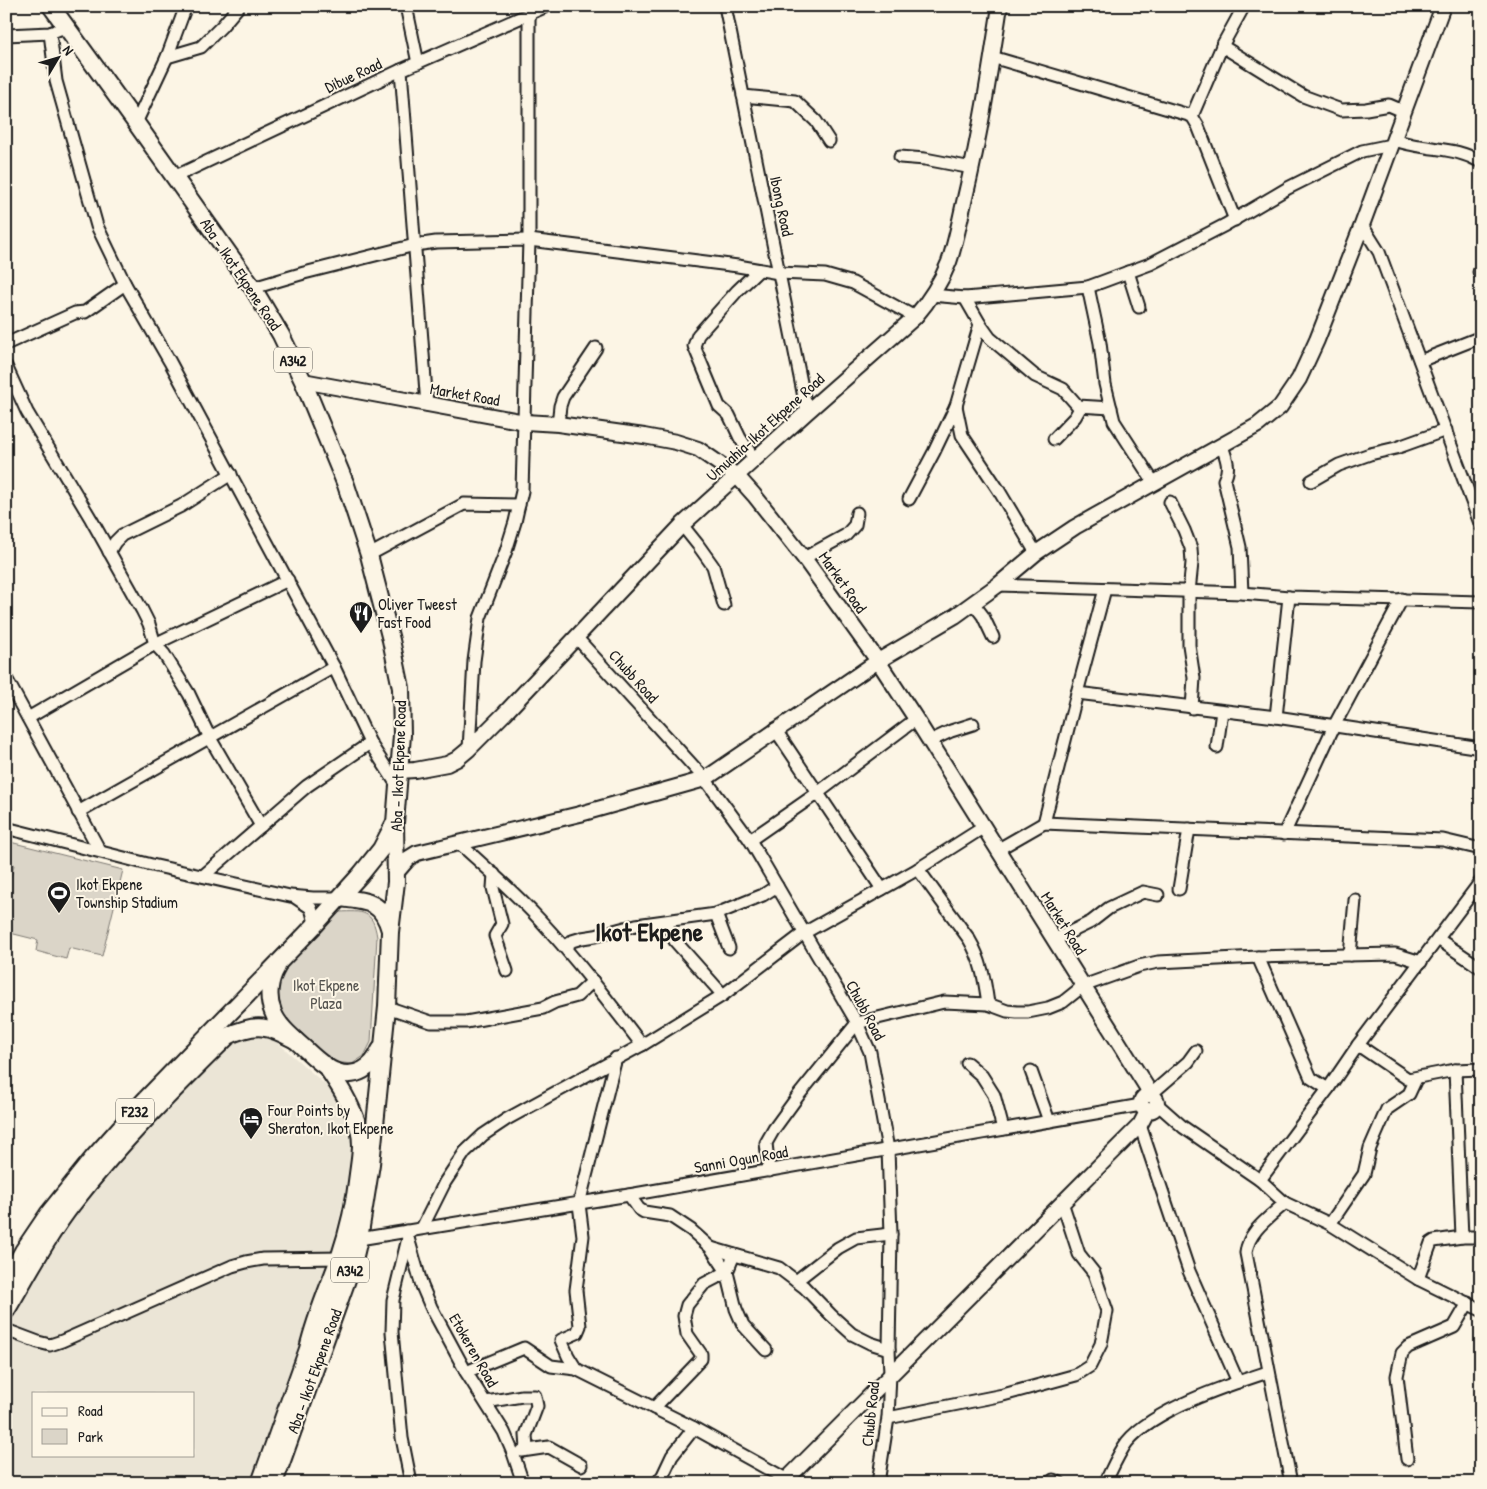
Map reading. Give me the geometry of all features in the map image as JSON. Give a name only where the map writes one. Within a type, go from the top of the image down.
[{"type":"highway","name":"Aba - Ikot Ekpene Road","points":[[51,6],[58,30],[136,122],[253,288],[281,335],[303,381],[346,485],[369,555],[391,640],[401,688],[402,736],[395,823],[396,873],[390,932],[387,1007],[371,1164],[347,1259],[274,1483]]},
{"type":"highway","name":"F232","points":[[6,1282],[23,1251],[48,1214],[93,1158],[144,1101],[340,898],[381,849],[395,823]]},
{"type":"highway","points":[[340,898],[366,901],[375,905],[387,919],[390,932]]},
{"type":"highway","points":[[284,957],[274,972],[270,986],[270,1001],[273,1014],[283,1029],[295,1040]]},
{"type":"highway","name":"F232","points":[[6,1311],[40,1252],[74,1202],[112,1156],[228,1036],[243,1028],[258,1027],[277,1030],[295,1040],[325,1066],[336,1072],[348,1074],[360,1072],[368,1067],[377,1059],[382,1046]]},
{"type":"highway","name":"A342","points":[[325,1066],[352,1108],[360,1130],[362,1148],[353,1238]]},
{"type":"highway","name":"A342","points":[[260,1483],[308,1349],[313,1327],[347,1259]]},
{"type":"main road","name":"Umuahia-Ikot Ekpene Road","points":[[398,778],[422,769],[447,764],[457,759],[469,749],[682,525],[915,317],[926,304],[943,275],[949,260],[972,168],[1000,6]]},
{"type":"main road","points":[[396,873],[409,858],[417,853],[580,814],[705,779],[878,660],[955,616],[998,585],[1036,553],[1074,527],[1222,446],[1258,425],[1280,407],[1300,379],[1317,340],[1362,225],[1443,6]]},
{"type":"main road","name":"Market Road","points":[[303,381],[525,422],[558,424],[676,442],[698,449],[736,476],[754,495],[804,558],[878,660],[1146,1086],[1149,1103]]},
{"type":"main road","points":[[784,1481],[1140,1125],[1149,1103]]},
{"type":"street","points":[[136,122],[167,57],[186,6]]},
{"type":"street","points":[[167,57],[201,47],[239,6]]},
{"type":"street","points":[[406,6],[418,63]]},
{"type":"street","name":"Dibue Road","points":[[174,177],[401,70],[547,6]]},
{"type":"street","name":"Ibong Road","points":[[725,6],[807,412]]},
{"type":"street","points":[[1192,116],[1222,46],[1244,6]]},
{"type":"street","points":[[469,749],[474,662],[480,618],[506,550],[522,491],[529,240],[532,11]]},
{"type":"street","points":[[6,35],[58,30],[56,80],[98,226],[125,284],[170,362],[334,667],[370,743],[398,778]]},
{"type":"street","points":[[1222,46],[1303,96],[1340,110],[1389,106],[1404,111]]},
{"type":"street","points":[[992,57],[1192,116],[1198,126],[1234,220]]},
{"type":"street","points":[[401,70],[427,405]]},
{"type":"street","points":[[743,96],[795,101],[816,121],[829,141]]},
{"type":"street","points":[[931,295],[965,298],[1088,287],[1150,264],[1234,220],[1288,188],[1362,150],[1392,142],[1455,151],[1481,162]]},
{"type":"street","points":[[900,157],[924,158],[972,168]]},
{"type":"street","points":[[1362,225],[1379,252],[1481,526]]},
{"type":"street","points":[[253,288],[415,245],[436,242],[529,240],[695,260],[779,273],[825,276],[853,284],[915,317]]},
{"type":"street","points":[[754,460],[740,438],[729,415],[719,406],[694,346],[698,335],[758,270]]},
{"type":"street","points":[[1128,272],[1139,307]]},
{"type":"street","points":[[6,344],[75,313],[85,312],[125,284]]},
{"type":"street","points":[[1088,287],[1100,343],[1105,384],[1114,421],[1154,483]]},
{"type":"street","points":[[965,298],[990,338],[1031,373],[1063,389],[1078,406],[1079,410],[1075,417],[1054,439]]},
{"type":"street","points":[[909,499],[956,406],[980,324]]},
{"type":"street","points":[[1420,360],[1481,337]]},
{"type":"street","points":[[558,424],[560,406],[564,397],[596,348]]},
{"type":"street","points":[[6,366],[27,412],[91,519],[149,624],[155,644],[164,654],[189,694],[210,738],[261,826]]},
{"type":"street","points":[[956,406],[962,435],[998,489],[1036,553]]},
{"type":"street","points":[[1078,406],[1111,408]]},
{"type":"street","points":[[948,424],[960,424]]},
{"type":"street","points":[[1312,481],[1339,465],[1370,454],[1396,448],[1446,430]]},
{"type":"street","points":[[1222,446],[1228,462],[1228,473],[1224,480],[1240,547],[1242,593]]},
{"type":"street","points":[[109,552],[122,535],[182,506],[231,474]]},
{"type":"street","points":[[1170,502],[1191,548],[1189,645],[1194,678],[1192,708]]},
{"type":"street","points":[[369,555],[464,504],[519,504]]},
{"type":"street","points":[[804,558],[846,535],[855,525],[857,513]]},
{"type":"street","points":[[682,525],[712,566],[724,606]]},
{"type":"street","points":[[28,718],[155,644],[288,580]]},
{"type":"street","points":[[998,585],[1242,593],[1289,597],[1481,602]]},
{"type":"street","points":[[1044,823],[1105,589]]},
{"type":"street","points":[[1276,717],[1289,597]]},
{"type":"street","points":[[1284,834],[1334,726],[1402,599]]},
{"type":"street","points":[[973,603],[983,616],[993,637]]},
{"type":"street","name":"Chubb Road","points":[[576,636],[705,779],[750,840],[857,1023],[870,1052],[888,1149],[891,1234],[888,1418],[878,1483]]},
{"type":"street","points":[[78,812],[334,667]]},
{"type":"street","points":[[6,678],[100,851]]},
{"type":"street","points":[[1077,693],[1276,717],[1481,748]]},
{"type":"street","points":[[1217,747],[1222,711]]},
{"type":"street","points":[[750,840],[819,792],[916,719]]},
{"type":"street","points":[[930,741],[951,731],[973,724]]},
{"type":"street","points":[[776,729],[882,889]]},
{"type":"street","points":[[203,876],[307,786],[370,743]]},
{"type":"street","points":[[997,850],[1044,823],[1443,840],[1481,850]]},
{"type":"street","points":[[422,1228],[444,1182],[465,1152],[483,1135],[507,1119],[642,1045],[723,995],[804,934],[918,869],[984,827]]},
{"type":"street","points":[[6,828],[290,896],[340,898]]},
{"type":"street","points":[[1179,889],[1189,829]]},
{"type":"street","points":[[460,844],[494,874],[540,920],[593,981],[642,1045]]},
{"type":"street","points":[[918,869],[976,951],[985,982],[988,1004]]},
{"type":"street","points":[[494,874],[493,888],[502,924],[495,936],[507,971]]},
{"type":"street","points":[[1260,1180],[1481,881]]},
{"type":"street","points":[[564,947],[582,938],[636,925],[716,914],[762,895],[777,886]]},
{"type":"street","points":[[1054,940],[1091,922],[1109,908],[1143,892],[1158,895]]},
{"type":"street","points":[[290,896],[311,908],[314,926]]},
{"type":"street","points":[[1350,955],[1355,900]]},
{"type":"street","points":[[716,914],[729,948]]},
{"type":"street","points":[[666,922],[675,942],[723,995]]},
{"type":"street","points":[[1438,939],[1481,968]]},
{"type":"street","points":[[769,1170],[766,1142],[798,1096],[857,1023],[944,1002],[988,1004],[1007,1011],[1017,1012],[1048,1008],[1063,1002],[1083,986],[1139,966],[1158,962],[1258,957],[1395,954],[1420,962]]},
{"type":"street","points":[[1258,957],[1312,1078],[1328,1088]]},
{"type":"street","points":[[387,1007],[431,1022],[466,1022],[543,1008],[577,996],[593,981]]},
{"type":"street","points":[[1358,1045],[1408,1079],[1416,1079],[1426,1075],[1455,1070],[1481,1069]]},
{"type":"street","points":[[1196,1051],[1149,1103],[1260,1180],[1285,1203],[1330,1224],[1418,1279],[1481,1310]]},
{"type":"street","points":[[576,1369],[561,1340],[577,1333],[580,1326],[576,1290],[583,1236],[579,1204],[616,1058]]},
{"type":"street","points":[[967,1063],[982,1076],[994,1095],[1003,1129]]},
{"type":"street","points":[[1455,1070],[1462,1237]]},
{"type":"street","points":[[1030,1071],[1049,1121]]},
{"type":"street","points":[[1330,1224],[1364,1174],[1370,1148],[1386,1109],[1409,1094],[1416,1079]]},
{"type":"street","name":"Sanni Ogun Road","points":[[353,1238],[407,1235],[422,1228],[579,1204],[1149,1103]]},
{"type":"street","points":[[1140,1125],[1189,1271],[1238,1382]]},
{"type":"street","points":[[629,1195],[638,1209],[644,1212],[670,1216],[691,1230],[711,1248],[727,1272],[736,1309],[743,1325],[766,1350]]},
{"type":"street","points":[[888,1418],[1003,1395],[1076,1375],[1090,1366],[1101,1344],[1107,1312],[1094,1272],[1079,1254],[1062,1202]]},
{"type":"street","points":[[1285,1203],[1262,1223],[1251,1237],[1246,1253],[1290,1483]]},
{"type":"street","points":[[796,1282],[838,1248],[856,1238],[891,1234]]},
{"type":"street","points":[[407,1235],[394,1300],[392,1324],[402,1438],[411,1483]]},
{"type":"street","name":"Etokeren Road","points":[[407,1235],[428,1302],[466,1372],[504,1432],[523,1483]]},
{"type":"street","points":[[1418,1279],[1431,1243],[1434,1241],[1462,1237],[1481,1237]]},
{"type":"street","points":[[711,1248],[779,1268],[804,1287],[852,1334],[870,1343],[889,1349]]},
{"type":"street","points":[[654,1408],[700,1359],[701,1354],[687,1334],[684,1316],[687,1306],[704,1284],[727,1272],[734,1255]]},
{"type":"street","points":[[6,1330],[50,1345],[62,1342],[232,1266],[246,1262],[278,1258],[347,1259]]},
{"type":"street","points":[[1407,1460],[1397,1376],[1402,1353],[1408,1347],[1454,1327],[1468,1303]]},
{"type":"street","points":[[466,1372],[524,1348],[551,1366],[576,1369],[694,1428],[784,1481]]},
{"type":"street","points":[[1105,1483],[1121,1451],[1137,1432],[1156,1419],[1179,1406],[1268,1372]]},
{"type":"street","points":[[486,1402],[522,1396],[535,1396],[537,1406],[526,1435],[527,1449]]},
{"type":"street","points":[[657,1483],[672,1456],[694,1428]]},
{"type":"street","points":[[513,1453],[527,1449],[550,1447],[581,1465]]},
{"type":"shaded area","points":[[247,1034],[262,1036],[277,1042],[328,1087],[344,1108],[354,1139],[354,1154],[326,1272],[251,1483],[6,1483],[6,1322],[16,1302],[80,1202],[227,1043]]},
{"type":"green space","name":"Ikot Ekpene Township Stadium","points":[[6,841],[123,870],[102,956],[69,948],[66,959],[36,951],[38,940],[6,932],[6,897],[14,865],[6,863]]},
{"type":"green space","name":"Ikot Ekpene Plaza","points":[[339,912],[361,912],[366,914],[373,922],[377,937],[371,1042],[364,1056],[352,1064],[334,1062],[314,1048],[285,1022],[278,1005],[277,990],[288,964],[331,918]]},
{"type":"place","name":"Oliver Tweest Fast Food","points":[[361,634]]},
{"type":"place","name":"Ikot Ekpene Township Stadium","points":[[59,914]]},
{"type":"place","name":"Four Points by Sheraton, Ikot Ekpene","points":[[251,1140]]},
{"type":"district","name":"Ikot Ekpene","points":[[649,931]]}]
